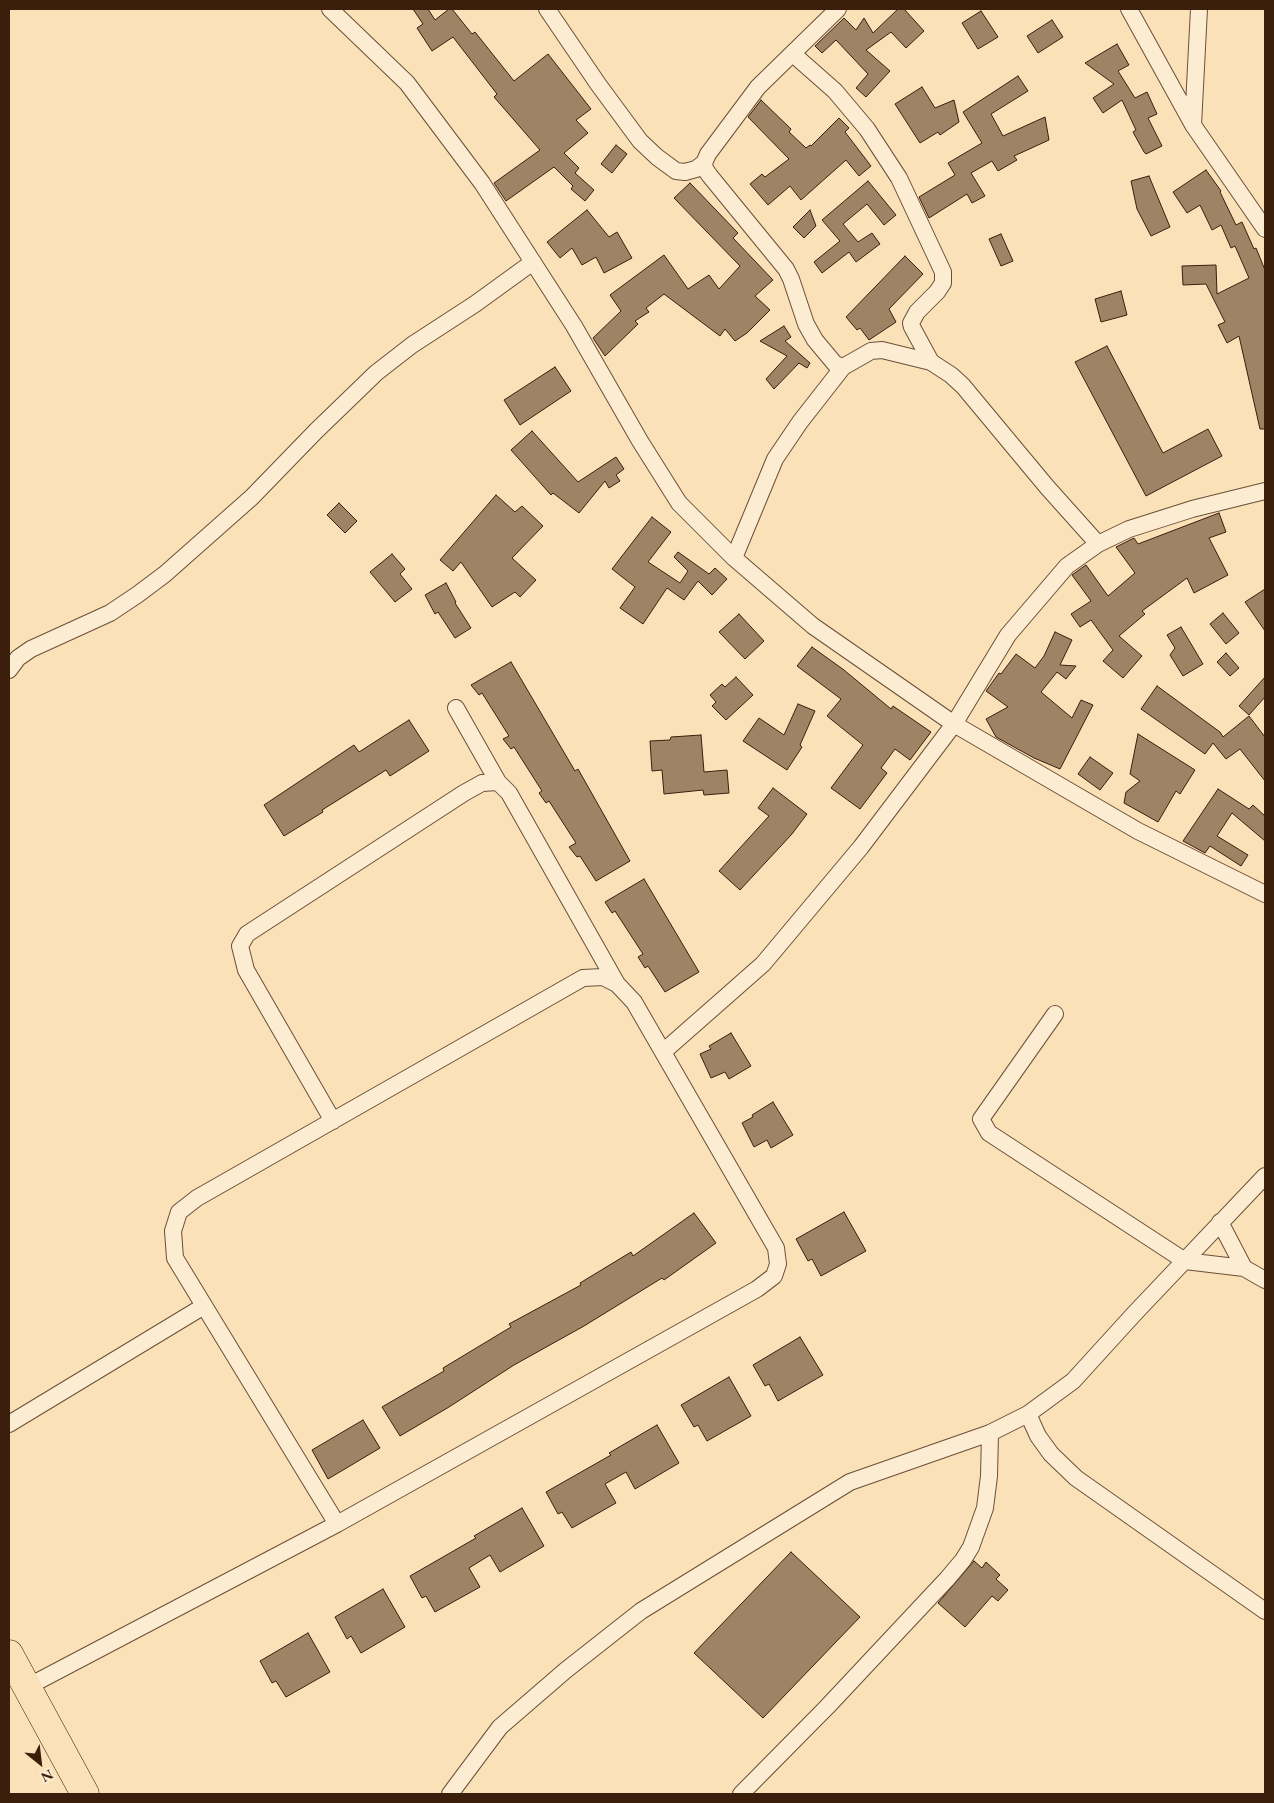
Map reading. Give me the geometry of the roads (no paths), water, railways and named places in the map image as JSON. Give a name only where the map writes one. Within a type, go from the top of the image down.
[{"type":"highway","points":[[9,1654],[18,1688],[67,1794]]},
{"type":"highway","points":[[18,1688],[85,1794]]},
{"type":"street","points":[[330,9],[408,83],[482,183],[574,326],[640,441],[679,503],[734,558],[813,626],[954,724],[1138,831],[1265,894]]},
{"type":"street","points":[[547,9],[598,84],[640,141],[676,171],[685,172],[692,171],[704,163],[708,154],[758,87],[838,9]]},
{"type":"street","points":[[1129,9],[1193,125],[1265,229]]},
{"type":"street","points":[[1193,125],[1199,9]]},
{"type":"street","points":[[793,54],[835,90],[867,129],[899,178],[943,272],[942,283],[937,292],[917,312],[911,323],[931,362]]},
{"type":"street","points":[[704,163],[705,169],[710,176],[786,269],[806,324],[815,340],[835,364],[843,367]]},
{"type":"street","points":[[9,670],[18,658],[31,649],[110,613],[165,574],[252,497],[376,373],[412,345],[475,304],[533,262]]},
{"type":"street","points":[[734,558],[775,459],[800,422],[843,367],[871,351],[882,350],[931,362],[951,375],[963,386],[1047,487],[1098,544]]},
{"type":"street","points":[[663,1052],[763,964],[861,847],[954,724],[1008,635],[1067,566],[1098,544],[1129,528],[1192,509],[1265,491]]},
{"type":"street","points":[[18,1688],[337,1524],[757,1289],[774,1276],[778,1264],[776,1248],[634,1002],[617,984],[509,793],[498,782],[456,708]]},
{"type":"street","points":[[332,1121],[246,970],[240,946],[246,934],[464,793],[482,783],[498,782]]},
{"type":"street","points":[[337,1524],[175,1258],[173,1231],[179,1212],[197,1198],[583,978],[603,977],[617,984]]},
{"type":"street","points":[[1055,1014],[981,1119],[989,1133],[1185,1262],[1244,1268],[1265,1280]]},
{"type":"street","points":[[450,1794],[500,1727],[566,1670],[641,1611],[850,1482],[990,1433],[1028,1414],[1073,1381],[1265,1176]]},
{"type":"street","points":[[1220,1222],[1244,1268]]},
{"type":"street","points":[[9,1424],[204,1306]]},
{"type":"street","points":[[1028,1414],[1038,1436],[1050,1454],[1076,1478],[1265,1611]]},
{"type":"street","points":[[741,1794],[827,1707],[963,1560],[971,1547],[985,1508],[989,1476],[990,1433]]}]
